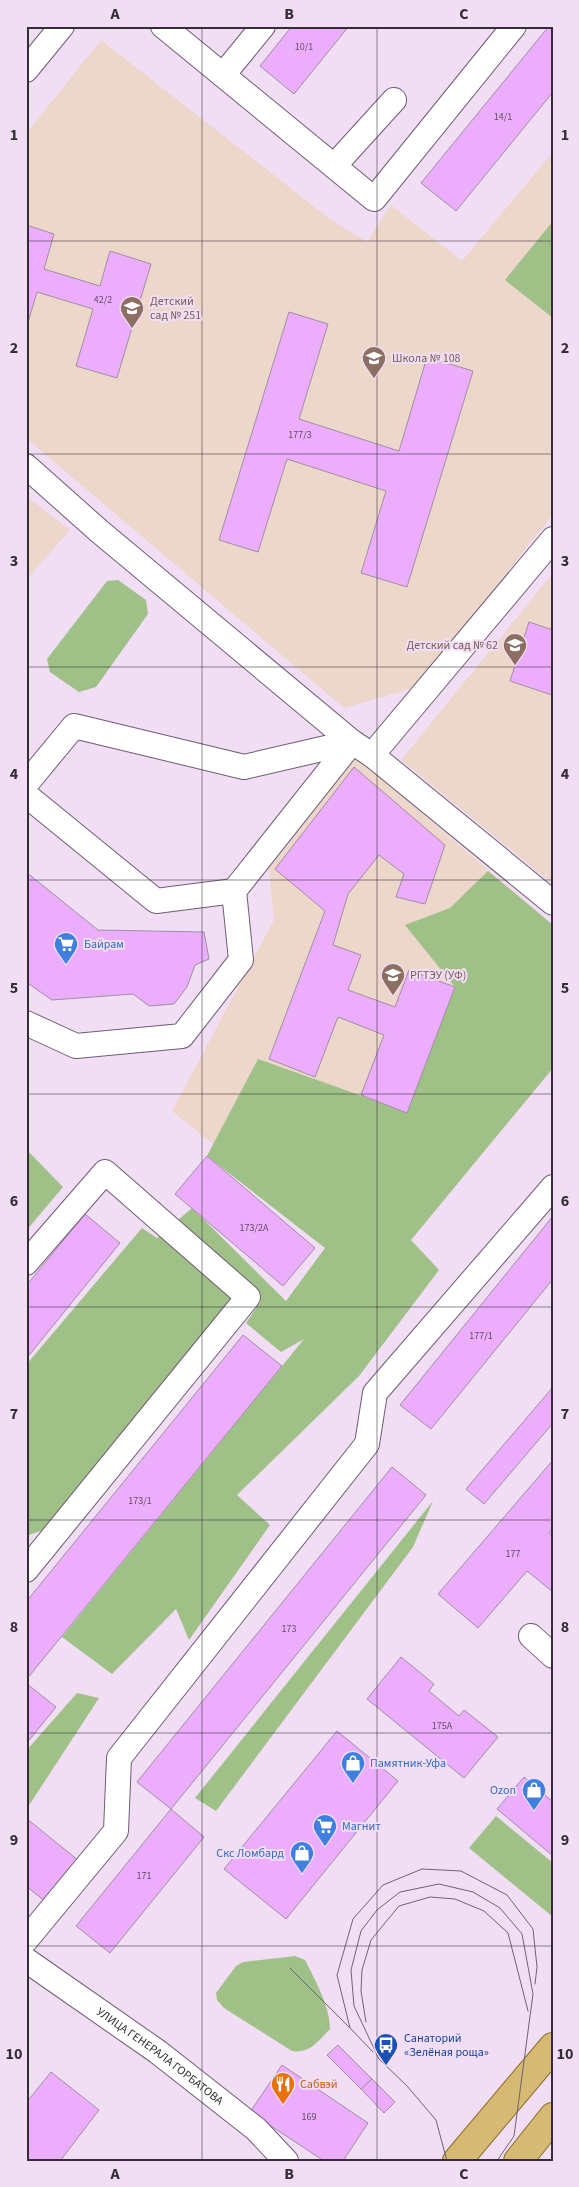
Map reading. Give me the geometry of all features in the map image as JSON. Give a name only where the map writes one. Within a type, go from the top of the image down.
[{"type":"main road","points":[[457,2161],[553,2047]]},
{"type":"main road","points":[[518,2161],[553,2117]]},
{"type":"street","points":[[26,70],[62,26]]},
{"type":"street","points":[[223,75],[263,26]]},
{"type":"street","points":[[172,29],[223,75],[374,199],[514,26]]},
{"type":"street","points":[[334,166],[394,100]]},
{"type":"street","points":[[26,466],[99,531],[352,742],[372,755],[524,890],[553,903]]},
{"type":"street","points":[[372,755],[553,539]]},
{"type":"street","points":[[26,784],[74,726],[244,767],[352,742]]},
{"type":"street","points":[[26,795],[156,901],[234,890],[352,742]]},
{"type":"street","points":[[26,1024],[76,1046],[182,1036],[241,960],[234,890]]},
{"type":"street","points":[[26,1264],[104,1172],[248,1297],[26,1570]]},
{"type":"street","points":[[26,1940],[116,1831],[119,1758],[367,1444],[375,1393],[553,1187]]},
{"type":"street","points":[[531,1636],[553,1656]]},
{"type":"street","name":"УЛИЦА ГЕНЕРАЛА ГОРБАТОВА","points":[[26,1960],[158,2052],[256,2129],[286,2161]]},
{"type":"shaded area","name":"Школа № 108","points":[[101,40],[330,219],[367,242],[391,205],[462,261],[553,152],[553,514],[417,687],[344,708],[26,438],[26,134]]},
{"type":"shaded area","points":[[26,496],[70,530],[26,580]]},
{"type":"shaded area","name":"Детский сад № 62","points":[[553,573],[553,884],[401,760]]},
{"type":"shaded area","name":"РГТЭУ (УФ)","points":[[356,757],[553,925],[553,1068],[379,1278],[172,1111],[274,920],[269,869]]},
{"type":"green space","points":[[553,221],[553,318],[505,280]]},
{"type":"green space","points":[[118,580],[146,600],[148,614],[96,687],[79,692],[50,672],[47,659],[107,581]]},
{"type":"green space","points":[[488,871],[553,925],[553,1068],[411,1240],[439,1270],[359,1376],[237,1495],[270,1525],[189,1640],[176,1609],[112,1674],[62,1637],[304,1339],[281,1352],[246,1323],[261,1301],[178,1251],[248,1297],[46,1529],[26,1536],[26,1365],[142,1228],[157,1238],[192,1208],[286,1301],[325,1248],[207,1156],[258,1059],[407,1112],[455,987],[405,925],[450,908]]},
{"type":"green space","points":[[26,1149],[63,1187],[26,1231]]},
{"type":"green space","points":[[433,1501],[413,1547],[216,1811],[195,1798]]},
{"type":"green space","points":[[77,1693],[99,1698],[26,1810],[26,1751]]},
{"type":"green space","points":[[496,1816],[553,1863],[553,1917],[469,1848]]},
{"type":"green space","points":[[295,1956],[305,1960],[317,1985],[328,2011],[330,2029],[313,2046],[304,2051],[292,2051],[224,2008],[217,2000],[216,1993],[236,1966],[243,1962]]},
{"type":"building","points":[[292,26],[349,26],[294,94],[260,66]]},
{"type":"building","points":[[549,26],[553,26],[553,92],[456,211],[421,183]]},
{"type":"building","points":[[26,225],[54,234],[44,269],[100,286],[110,251],[151,264],[117,378],[76,366],[93,309],[37,292],[26,329]]},
{"type":"building","points":[[289,312],[328,324],[299,419],[399,451],[427,357],[473,371],[407,587],[361,573],[386,491],[287,459],[258,552],[219,540]]},
{"type":"building","points":[[529,622],[553,630],[552,695],[510,681]]},
{"type":"building","points":[[354,767],[445,845],[425,904],[396,897],[404,874],[379,855],[348,894],[333,945],[361,955],[348,990],[395,1007],[409,970],[455,987],[407,1113],[361,1095],[384,1035],[338,1017],[315,1077],[269,1059],[325,911],[275,869]]},
{"type":"building","points":[[26,872],[98,930],[204,932],[209,959],[195,965],[187,987],[174,1004],[149,1006],[133,994],[52,1000],[26,982]]},
{"type":"building","points":[[207,1156],[315,1248],[283,1286],[175,1194]]},
{"type":"building","points":[[85,1214],[120,1243],[26,1359],[26,1286]]},
{"type":"building","points":[[553,1216],[553,1279],[431,1429],[400,1405]]},
{"type":"building","points":[[243,1335],[282,1366],[26,1680],[26,1602]]},
{"type":"building","points":[[553,1387],[553,1423],[484,1504],[466,1489]]},
{"type":"building","points":[[553,1460],[553,1528],[549,1533],[553,1536],[553,1592],[527,1571],[478,1628],[438,1594]]},
{"type":"building","points":[[392,1467],[426,1495],[171,1809],[137,1782]]},
{"type":"building","points":[[401,1657],[434,1684],[429,1691],[459,1716],[464,1710],[498,1737],[464,1778],[367,1699]]},
{"type":"building","points":[[26,1683],[56,1707],[26,1744]]},
{"type":"building","points":[[337,1731],[398,1781],[286,1919],[224,1869]]},
{"type":"building","points":[[524,1777],[553,1802],[553,1856],[497,1809]]},
{"type":"building","points":[[171,1809],[204,1837],[110,1953],[76,1926]]},
{"type":"building","points":[[26,1818],[79,1861],[46,1902],[26,1886]]},
{"type":"building","points":[[338,2045],[372,2079],[361,2089],[327,2055]]},
{"type":"building","points":[[282,2065],[368,2123],[343,2161],[324,2161],[250,2112]]},
{"type":"building","points":[[51,2072],[99,2110],[60,2161],[31,2161],[26,2157],[26,2103]]},
{"type":"building","points":[[372,2079],[395,2102],[384,2113],[361,2089]]},
{"type":"tram line","points":[[373,2052],[350,2028],[337,1975],[353,1919],[383,1885],[422,1869],[461,1871],[507,1895],[533,1929],[537,1967],[535,1984]]},
{"type":"tram line","points":[[447,2161],[436,2120],[407,2086],[379,2059],[354,2006],[351,1970],[361,1931],[377,1910],[400,1892],[439,1884],[473,1892],[500,1908],[522,1934],[533,1994],[514,2136],[497,2161]]},
{"type":"tram line","points":[[366,2022],[361,1991],[362,1970],[371,1940],[399,1906],[430,1897],[455,1899],[484,1911],[508,1933],[528,2011]]},
{"type":"tram line","points":[[290,1968],[350,2028]]},
{"type":"place","name":"Детский сад № 251","points":[[132,329]]},
{"type":"place","name":"Школа № 108","points":[[374,379]]},
{"type":"place","name":"Детский сад № 62","points":[[515,666]]},
{"type":"place","name":"Байрам","points":[[66,965]]},
{"type":"place","name":"РГТЭУ (УФ)","points":[[393,996]]},
{"type":"place","name":"Памятник-Уфа","points":[[353,1784]]},
{"type":"place","name":"Ozon","points":[[534,1811]]},
{"type":"place","name":"Магнит","points":[[325,1847]]},
{"type":"place","name":"Скс Ломбард","points":[[302,1874]]},
{"type":"place","name":"Санаторий «Зелёная роща»","points":[[386,2066]]},
{"type":"place","name":"Сабвэй","points":[[283,2105]]}]
